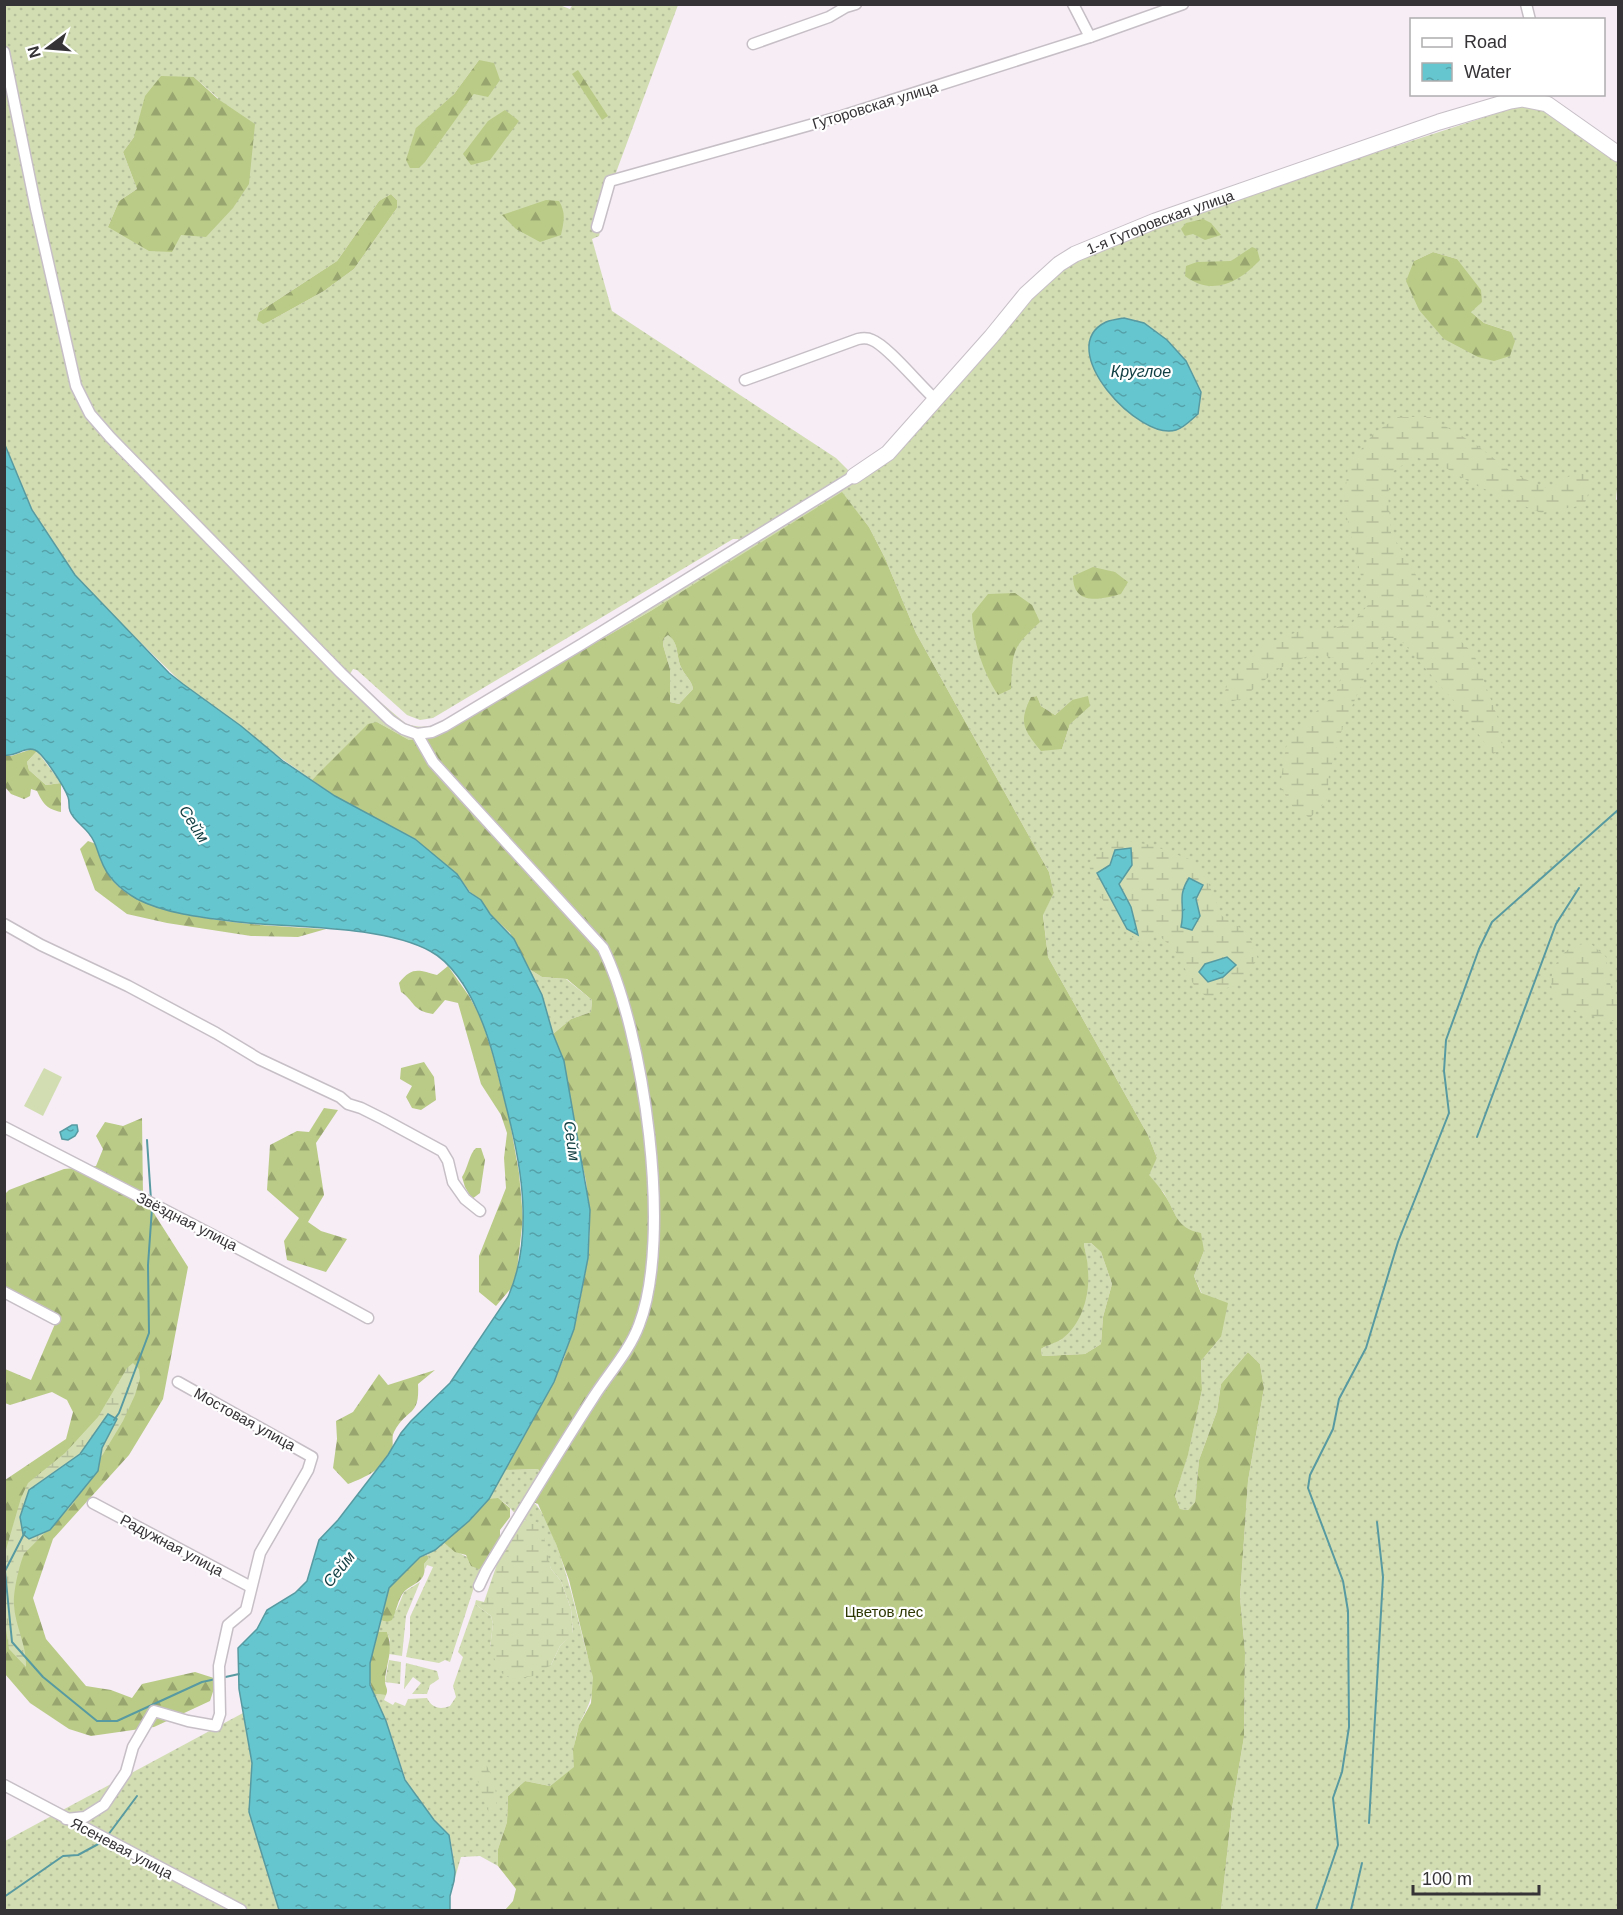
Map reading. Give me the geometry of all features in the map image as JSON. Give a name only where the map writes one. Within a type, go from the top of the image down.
[{"type":"street","points":[[753,44],[829,17],[856,4]]},
{"type":"street","points":[[1073,4],[1090,37]]},
{"type":"street","name":"Гуторовская улица","points":[[597,227],[610,181],[842,116],[1090,37],[1183,4]]},
{"type":"street","points":[[4,52],[36,209],[76,386],[90,414],[349,681],[390,720],[403,729],[417,734],[432,732],[445,726],[854,476]]},
{"type":"street","name":"1-я Гуторовская улица","points":[[854,476],[888,453],[1026,294],[1059,264],[1075,254],[1155,221],[1498,103],[1522,99],[1546,99]]},
{"type":"street","points":[[1546,99],[1618,154]]},
{"type":"street","points":[[745,380],[866,338],[881,345],[936,400]]},
{"type":"street","points":[[417,734],[433,762],[603,948],[614,970],[640,1070],[651,1167],[653,1255],[645,1308],[638,1328],[536,1489],[479,1586]]},
{"type":"street","points":[[4,924],[41,945],[128,986],[259,1059],[340,1097],[348,1104],[361,1108],[442,1151],[453,1182],[465,1199],[480,1210]]},
{"type":"street","name":"Звёздная улица","points":[[4,1127],[182,1220],[233,1244],[368,1318]]},
{"type":"street","points":[[4,1293],[55,1318]]},
{"type":"street","name":"Мостовая улица","points":[[178,1382],[312,1457],[308,1470],[260,1553],[251,1587]]},
{"type":"street","name":"Радужная улица","points":[[93,1503],[251,1587]]},
{"type":"street","points":[[66,1819],[85,1817],[104,1805],[126,1772],[133,1747],[154,1711],[216,1726],[220,1714],[219,1666],[228,1625],[246,1610],[251,1587]]},
{"type":"street","name":"Ясеневая улица","points":[[4,1785],[240,1911]]},
{"type":"green space","points":[[557,4],[570,9],[573,4],[678,5],[611,186],[599,236],[592,239],[612,311],[836,458],[854,476],[888,453],[1060,261],[1202,209],[1519,106],[1542,106],[1618,160],[1618,482],[1616,499],[1618,502],[1618,1910],[1221,1910],[1232,1808],[1244,1737],[1245,1652],[1240,1597],[1248,1481],[1264,1388],[1260,1364],[1248,1352],[1221,1384],[1217,1411],[1199,1460],[1195,1502],[1188,1510],[1180,1509],[1175,1496],[1188,1454],[1202,1390],[1201,1361],[1221,1337],[1194,1276],[1204,1251],[1191,1231],[1181,1226],[1164,1193],[1148,1175],[1157,1158],[1148,1135],[1048,957],[1043,914],[1054,893],[1049,872],[916,633],[885,558],[869,527],[842,493],[649,612],[433,736],[409,740],[377,722],[312,780],[183,684],[80,583],[32,510],[4,445],[4,5]],"holes":[[[479,60],[474,94],[419,168],[417,128],[454,94]],[[194,77],[218,98],[108,227],[119,201],[137,189],[123,152],[134,137]],[[391,194],[397,200],[397,208],[354,269],[324,291],[270,321],[259,312],[337,261],[379,201]],[[1433,252],[1457,259],[1471,312],[1484,323],[1511,332],[1419,310],[1414,261]],[[733,539],[738,539],[740,542],[439,724],[420,727],[405,723],[351,677],[353,669],[357,670],[407,715],[420,720],[433,718]],[[1037,696],[1041,706],[1055,715],[1072,700],[1070,724],[1062,749],[1031,697]]]},
{"type":"green space","points":[[479,60],[494,63],[500,80],[488,97],[474,94],[425,162],[419,168],[410,168],[406,160],[416,128],[454,94]]},
{"type":"green space","points":[[578,70],[608,116],[602,120],[572,74]]},
{"type":"green space","points":[[161,76],[194,77],[218,99],[255,124],[249,184],[233,208],[206,237],[181,235],[172,252],[149,251],[108,227],[119,201],[137,189],[123,152],[134,137],[145,96]]},
{"type":"green space","points":[[505,110],[519,121],[490,160],[471,165],[463,154],[488,121]]},
{"type":"green space","points":[[391,194],[397,200],[397,208],[354,269],[324,291],[270,321],[263,324],[257,320],[259,312],[337,261],[379,201]]},
{"type":"green space","points":[[546,200],[559,201],[563,209],[561,235],[540,242],[516,229],[502,215]]},
{"type":"green space","points":[[1203,219],[1211,223],[1221,235],[1205,240],[1193,234],[1185,236],[1181,229],[1186,223]]},
{"type":"green space","points":[[1252,247],[1257,249],[1260,260],[1243,275],[1225,284],[1206,285],[1185,276],[1186,266],[1197,262],[1231,261]]},
{"type":"green space","points":[[1433,252],[1457,259],[1481,290],[1482,302],[1471,312],[1484,323],[1511,332],[1515,341],[1510,356],[1494,361],[1478,357],[1444,339],[1419,310],[1406,281],[1414,261]]},
{"type":"green space","points":[[1398,417],[1430,417],[1475,444],[1514,474],[1546,488],[1580,471],[1593,481],[1584,505],[1541,513],[1475,485],[1439,464],[1415,457],[1392,472],[1388,494],[1391,533],[1413,569],[1436,617],[1474,654],[1500,724],[1503,749],[1493,754],[1457,705],[1399,638],[1383,638],[1343,726],[1329,774],[1327,800],[1310,818],[1294,809],[1280,786],[1286,747],[1306,721],[1336,693],[1343,673],[1334,658],[1315,653],[1280,668],[1241,699],[1221,704],[1231,673],[1268,643],[1305,629],[1330,629],[1352,623],[1368,605],[1344,505],[1348,466],[1374,433]]},
{"type":"green space","name":"Цветов лес","points":[[842,492],[869,527],[885,558],[916,633],[1049,872],[1054,893],[1043,915],[1048,957],[1148,1135],[1157,1158],[1149,1175],[1162,1191],[1181,1223],[1192,1231],[1201,1233],[1204,1251],[1194,1276],[1201,1293],[1228,1303],[1221,1337],[1201,1361],[1202,1390],[1188,1455],[1175,1496],[1180,1509],[1188,1510],[1195,1502],[1199,1460],[1217,1411],[1221,1384],[1248,1352],[1260,1364],[1264,1388],[1248,1481],[1240,1597],[1245,1652],[1244,1737],[1232,1808],[1221,1910],[505,1910],[513,1901],[516,1889],[498,1866],[498,1849],[507,1822],[508,1796],[525,1781],[550,1786],[574,1767],[573,1750],[579,1725],[591,1703],[593,1678],[569,1580],[538,1504],[531,1501],[544,1480],[538,1469],[504,1470],[550,1389],[564,1358],[577,1317],[588,1258],[590,1224],[586,1181],[564,1061],[553,1034],[571,1019],[591,1012],[592,1000],[567,979],[542,977],[529,969],[510,933],[490,914],[481,900],[470,892],[457,874],[415,839],[335,796],[312,780],[368,724],[377,722],[409,740],[433,736],[649,612]],"holes":[[[668,635],[676,645],[679,663],[693,689],[679,704],[670,702],[670,669],[663,645],[664,638]],[[1084,1243],[1091,1243],[1101,1252],[1112,1284],[1103,1317],[1101,1344],[1085,1354],[1042,1356],[1041,1349],[1069,1333],[1080,1317],[1088,1290],[1088,1264]]]},
{"type":"green space","points":[[1093,567],[1115,572],[1128,582],[1121,594],[1097,599],[1083,597],[1078,593],[1074,586],[1073,576]]},
{"type":"green space","points":[[1015,593],[1032,605],[1040,622],[1015,651],[1011,689],[998,695],[980,656],[974,635],[972,614],[988,594]]},
{"type":"green space","points":[[668,634],[676,645],[679,663],[693,689],[679,704],[670,702],[670,669],[663,645],[664,638]]},
{"type":"green space","points":[[1037,696],[1041,706],[1055,715],[1072,700],[1088,696],[1090,706],[1070,724],[1062,749],[1041,751],[1027,732],[1025,713],[1031,697]]},
{"type":"green space","points":[[32,749],[37,751],[27,762],[29,770],[46,785],[61,783],[61,812],[46,805],[37,791],[31,789],[30,796],[24,799],[11,794],[5,787],[4,755],[11,756]]},
{"type":"green space","points":[[37,751],[61,783],[46,785],[29,770],[27,762]]},
{"type":"green space","points":[[1113,839],[1151,845],[1189,859],[1207,880],[1222,916],[1248,933],[1258,959],[1242,979],[1209,999],[1195,987],[1174,949],[1156,933],[1141,944],[1121,928],[1092,883],[1089,863]]},
{"type":"green space","points":[[88,841],[96,844],[102,862],[115,884],[138,899],[162,908],[189,915],[249,924],[326,929],[298,937],[251,936],[167,923],[127,914],[95,890],[80,849]]},
{"type":"green space","points":[[1590,943],[1606,957],[1612,994],[1618,999],[1618,1022],[1568,1008],[1557,1000],[1554,994],[1551,982],[1556,963],[1573,947]]},
{"type":"green space","points":[[448,966],[481,1018],[510,1122],[519,1173],[523,1218],[517,1270],[513,1286],[496,1306],[479,1292],[479,1256],[506,1188],[504,1158],[507,1133],[501,1115],[481,1084],[458,1003],[445,1000],[433,1014],[426,1013],[417,1008],[401,992],[399,983],[412,972],[420,971],[437,975]]},
{"type":"green space","points":[[529,969],[542,977],[566,979],[592,1000],[591,1012],[571,1019],[553,1034],[542,995]]},
{"type":"green space","points":[[424,1062],[434,1077],[436,1100],[421,1110],[412,1108],[406,1097],[412,1086],[400,1079],[401,1068]]},
{"type":"green space","points":[[44,1068],[62,1077],[43,1116],[24,1106]]},
{"type":"green space","points":[[324,1108],[338,1110],[316,1143],[324,1195],[308,1222],[321,1231],[347,1239],[326,1272],[287,1260],[284,1241],[299,1218],[267,1190],[270,1145],[297,1131],[309,1132]]},
{"type":"green space","points":[[142,1118],[143,1196],[188,1267],[163,1399],[129,1455],[53,1539],[33,1598],[46,1639],[86,1686],[111,1690],[132,1698],[142,1684],[195,1672],[217,1679],[210,1701],[154,1727],[91,1736],[69,1729],[30,1703],[5,1674],[5,1480],[66,1439],[73,1412],[67,1400],[52,1392],[10,1405],[5,1403],[5,1369],[31,1380],[55,1324],[5,1297],[5,1194],[9,1190],[64,1169],[96,1166],[103,1149],[96,1136],[105,1122],[123,1126]]},
{"type":"green space","points":[[476,1148],[481,1148],[485,1160],[480,1193],[472,1199],[462,1177]]},
{"type":"green space","points":[[1084,1243],[1091,1243],[1101,1252],[1112,1284],[1103,1317],[1101,1344],[1085,1354],[1042,1356],[1041,1349],[1061,1340],[1088,1271]]},
{"type":"green space","points":[[133,1363],[139,1369],[140,1378],[123,1421],[73,1504],[24,1554],[22,1559],[15,1586],[14,1605],[25,1651],[26,1667],[9,1649],[5,1623],[5,1553],[21,1498],[28,1483],[65,1453],[98,1417],[127,1368]]},
{"type":"green space","points":[[435,1370],[418,1384],[415,1408],[394,1432],[389,1457],[368,1475],[348,1484],[333,1468],[337,1439],[336,1421],[353,1412],[379,1374],[388,1385]]},
{"type":"green space","points":[[538,1469],[544,1480],[531,1501],[540,1509],[548,1524],[564,1568],[592,1670],[592,1692],[576,1736],[575,1767],[550,1786],[525,1781],[508,1796],[507,1822],[498,1849],[498,1866],[480,1856],[461,1857],[454,1881],[453,1855],[449,1835],[434,1820],[407,1784],[386,1721],[374,1694],[386,1695],[384,1700],[393,1705],[395,1702],[405,1706],[408,1699],[427,1698],[437,1707],[450,1706],[456,1697],[453,1686],[463,1657],[458,1652],[475,1604],[491,1616],[493,1624],[490,1648],[551,1665],[560,1646],[573,1633],[571,1609],[561,1581],[551,1569],[536,1522],[521,1518],[508,1505],[497,1499],[489,1499],[504,1470]]},
{"type":"green space","points":[[498,1498],[510,1508],[510,1517],[500,1530],[500,1542],[485,1566],[479,1569],[471,1566],[466,1555],[455,1552],[443,1542],[469,1521],[489,1499]]},
{"type":"green space","points":[[522,1520],[536,1522],[542,1528],[551,1569],[561,1581],[571,1609],[573,1634],[560,1646],[551,1665],[533,1676],[511,1679],[500,1672],[490,1648],[493,1624],[491,1616],[475,1604],[476,1600],[484,1602],[497,1564]]},
{"type":"green space","points":[[443,1542],[485,1566],[475,1584],[450,1662],[445,1660],[439,1663],[406,1657],[410,1637],[410,1617],[433,1567],[427,1565],[425,1569],[424,1564],[429,1558],[427,1555]]},
{"type":"green space","points":[[427,1555],[429,1558],[424,1564],[424,1575],[403,1593],[392,1620],[387,1622],[380,1620],[392,1582],[420,1557]]},
{"type":"green space","points":[[420,1582],[406,1616],[402,1656],[389,1654],[390,1640],[387,1632],[377,1632],[380,1620],[387,1622],[397,1609],[404,1592]]},
{"type":"green space","points":[[377,1632],[387,1632],[389,1639],[386,1695],[374,1694],[371,1686],[369,1671]]},
{"type":"green space","points":[[389,1660],[401,1662],[400,1684],[385,1682]]},
{"type":"green space","points":[[406,1663],[437,1671],[439,1679],[430,1685],[427,1694],[412,1694],[421,1683],[413,1677],[404,1689]]},
{"type":"green space","points":[[243,1713],[279,1910],[5,1910],[5,1841]]},
{"type":"green space","points":[[481,1758],[494,1784],[497,1800],[495,1812],[489,1812],[487,1809],[475,1773],[475,1762]]},
{"type":"water","name":"Круглое","points":[[1124,318],[1144,323],[1167,340],[1186,361],[1201,392],[1198,414],[1179,429],[1160,430],[1142,422],[1124,408],[1107,390],[1095,371],[1089,352],[1092,335],[1106,322]]},
{"type":"water","name":"Сейм","points":[[5,445],[32,510],[75,575],[169,673],[241,726],[283,761],[335,796],[415,839],[457,874],[469,892],[481,900],[490,914],[514,939],[542,995],[553,1034],[564,1061],[590,1210],[588,1258],[574,1329],[554,1382],[489,1499],[469,1521],[435,1550],[420,1557],[389,1588],[370,1663],[370,1685],[386,1721],[405,1780],[434,1820],[449,1835],[455,1872],[450,1896],[450,1910],[279,1910],[249,1812],[252,1763],[239,1689],[238,1648],[257,1629],[267,1610],[295,1593],[307,1581],[319,1540],[338,1520],[411,1421],[450,1383],[508,1297],[521,1251],[523,1202],[512,1129],[490,1045],[482,1021],[464,985],[445,962],[430,951],[387,936],[362,932],[238,922],[173,912],[148,904],[125,892],[107,872],[94,841],[72,814],[66,793],[43,757],[31,749],[5,755]]},
{"type":"water","points":[[1131,848],[1132,865],[1119,884],[1131,907],[1138,935],[1127,929],[1097,873],[1110,865],[1115,850]]},
{"type":"water","points":[[1189,878],[1203,885],[1196,899],[1200,916],[1192,930],[1181,927],[1182,896]]},
{"type":"water","points":[[1227,957],[1236,965],[1223,977],[1208,982],[1199,972],[1205,964]]},
{"type":"water","points":[[72,1125],[77,1125],[78,1131],[75,1136],[68,1140],[62,1139],[60,1132]]},
{"type":"water","points":[[108,1414],[117,1419],[102,1448],[98,1471],[50,1530],[29,1539],[23,1534],[20,1517],[29,1490],[80,1454]]},
{"type":"waterway","points":[[1316,1910],[1338,1845],[1333,1798],[1342,1772],[1349,1727],[1348,1611],[1343,1581],[1308,1488],[1310,1475],[1333,1429],[1339,1399],[1366,1348],[1398,1242],[1449,1113],[1444,1071],[1446,1040],[1479,949],[1492,922],[1618,810]]},
{"type":"waterway","points":[[1477,1137],[1556,924],[1579,888]]},
{"type":"waterway","points":[[147,1140],[151,1200]]},
{"type":"waterway","points":[[114,1420],[119,1413],[149,1333],[148,1265],[152,1208]]},
{"type":"waterway","points":[[1369,1823],[1383,1577],[1377,1522]]},
{"type":"waterway","points":[[25,1532],[5,1571],[12,1642],[43,1677],[97,1721],[117,1721],[202,1682],[216,1679]]},
{"type":"waterway","points":[[221,1678],[239,1674]]},
{"type":"waterway","points":[[108,1835],[137,1796]]},
{"type":"waterway","points":[[4,1897],[63,1856],[78,1855],[102,1842]]},
{"type":"waterway","points":[[1351,1910],[1362,1863]]}]
